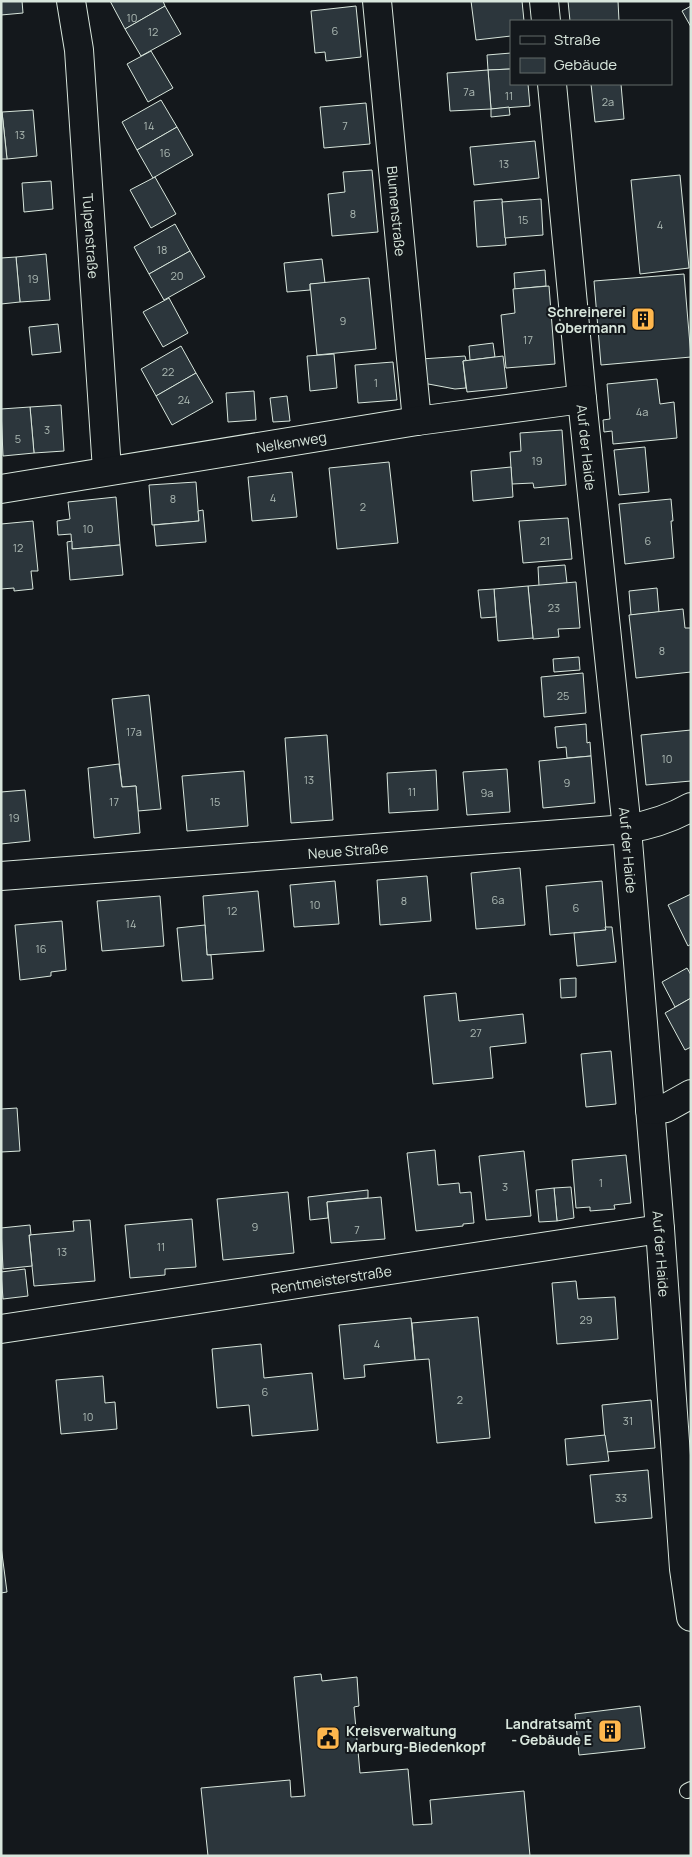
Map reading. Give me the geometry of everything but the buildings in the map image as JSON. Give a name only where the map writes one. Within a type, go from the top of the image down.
[{"type":"street","name":"Tulpenstraße","points":[[71,1],[79,50],[107,470]]},
{"type":"street","name":"Blumenstraße","points":[[377,1],[417,421]]},
{"type":"street","points":[[544,1],[546,20]]},
{"type":"street","name":"Auf der Haide","points":[[552,85],[582,399],[627,829],[660,1229],[684,1569],[691,1617]]},
{"type":"street","name":"Nelkenweg","points":[[1,489],[107,470],[417,421],[582,399]]},
{"type":"street","name":"Neue Straße","points":[[1,876],[627,829],[648,826],[674,817],[691,808]]},
{"type":"street","points":[[650,1110],[666,1108],[691,1094]]},
{"type":"street","name":"Rentmeisterstraße","points":[[1,1329],[660,1229]]},
{"type":"place","name":"Schreinerei Obermann","points":[[643,319]]},
{"type":"place","name":"Landratsamt - Gebäude E","points":[[610,1731]]},
{"type":"place","name":"Kreisverwaltung Marburg-Biedenkopf","points":[[328,1738]]}]
